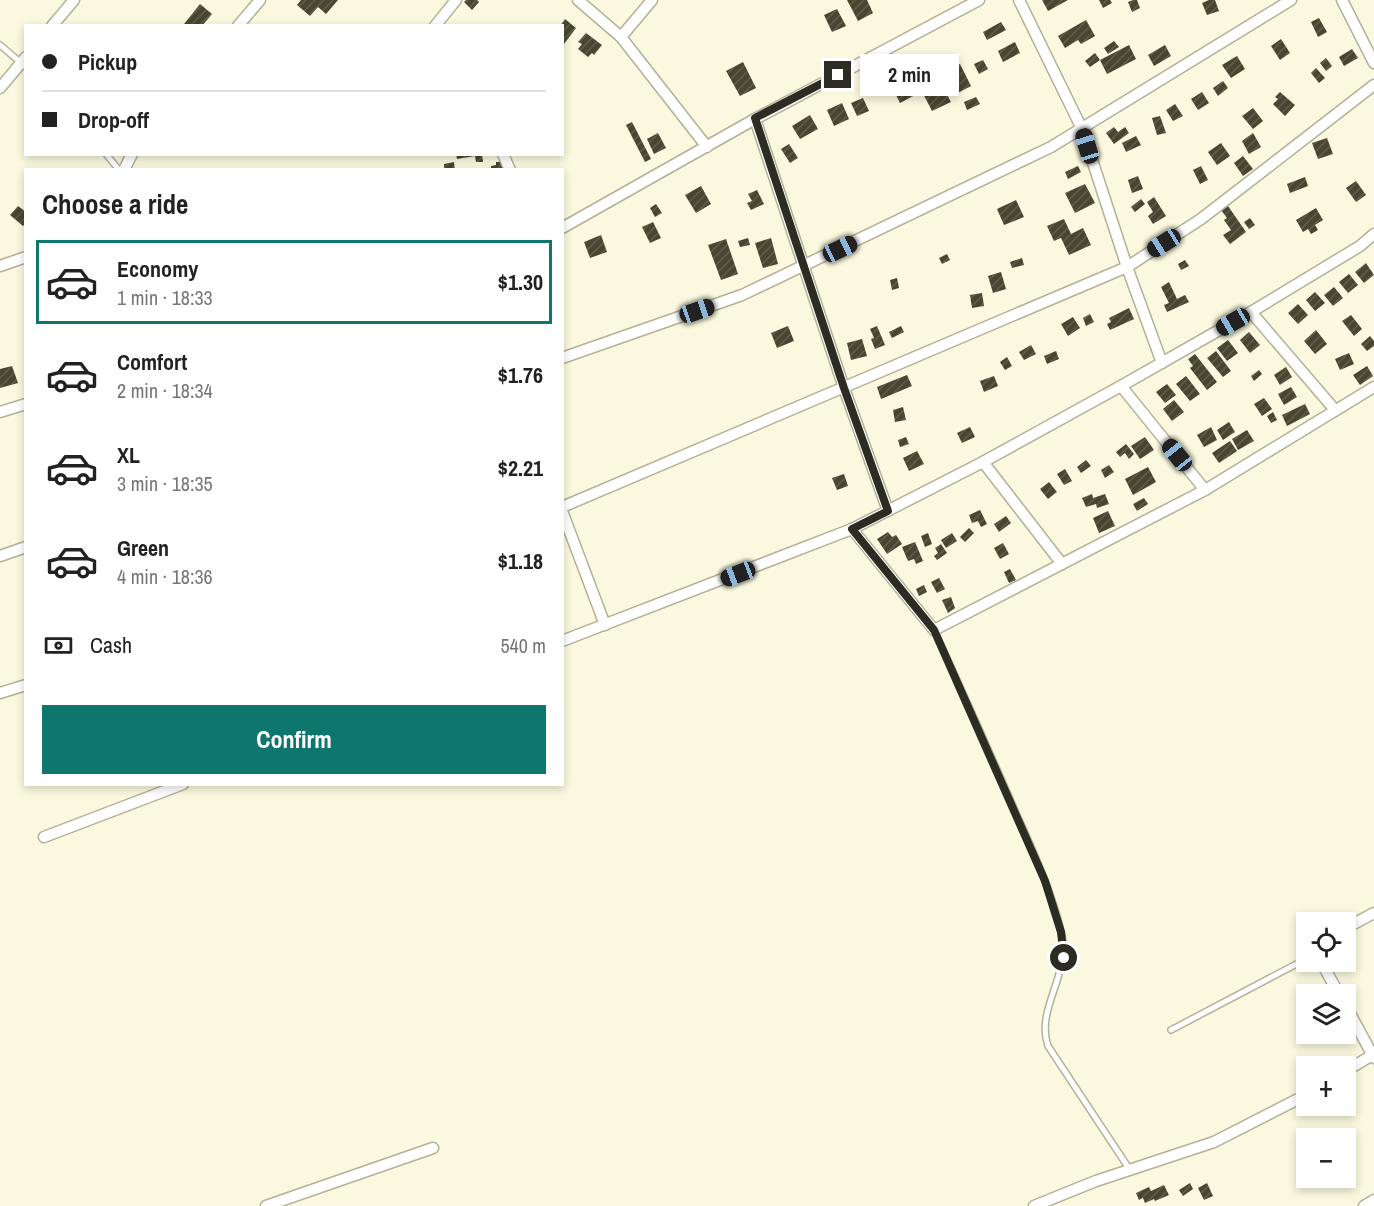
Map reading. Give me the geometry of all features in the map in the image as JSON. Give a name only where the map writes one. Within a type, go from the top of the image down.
[{"type":"street","points":[[54,24],[74,0]]},
{"type":"street","points":[[240,24],[260,0]]},
{"type":"street","points":[[437,24],[456,0]]},
{"type":"street","points":[[578,0],[621,37],[707,147]]},
{"type":"street","points":[[621,37],[652,0]]},
{"type":"street","points":[[564,227],[959,5],[980,0]]},
{"type":"street","points":[[1019,0],[1082,129],[1126,267],[1162,363]]},
{"type":"street","points":[[564,357],[742,295],[1051,147],[1291,0]]},
{"type":"street","points":[[1342,0],[1374,63]]},
{"type":"street","points":[[0,88],[24,62]]},
{"type":"street","points":[[564,508],[1126,267],[1201,219],[1374,85]]},
{"type":"street","points":[[755,118],[844,388],[888,511]]},
{"type":"street","points":[[564,640],[852,529],[888,511],[983,462],[1162,363],[1360,246],[1374,234]]},
{"type":"street","points":[[0,266],[24,258]]},
{"type":"street","points":[[1251,312],[1335,410]]},
{"type":"street","points":[[1121,386],[1205,490]]},
{"type":"street","points":[[852,529],[934,630],[1205,490],[1374,387]]},
{"type":"street","points":[[0,412],[24,405]]},
{"type":"street","points":[[983,462],[1062,564]]},
{"type":"street","points":[[564,514],[605,625]]},
{"type":"street","points":[[0,556],[24,548]]},
{"type":"street","points":[[0,693],[24,686]]},
{"type":"street","points":[[44,837],[178,786]]},
{"type":"street","points":[[1356,923],[1374,913]]},
{"type":"street","points":[[1356,1025],[1373,1056],[1356,1065]]},
{"type":"street","points":[[1034,1206],[1060,1201],[1096,1181],[1214,1142],[1296,1101]]},
{"type":"street","points":[[266,1206],[433,1148]]},
{"type":"street","points":[[1364,1206],[1374,1200]]},
{"type":"lane","points":[[0,45],[24,62]]},
{"type":"lane","points":[[108,156],[120,168]]},
{"type":"lane","points":[[934,630],[1045,881],[1061,932],[1064,958],[1045,1021],[1045,1037],[1048,1046],[1130,1170]]},
{"type":"lane","points":[[1171,1030],[1296,964]]},
{"type":"building","points":[[301,0],[338,0],[326,14],[318,7],[310,16],[297,5]]},
{"type":"building","points":[[466,0],[479,2],[472,10],[464,2]]},
{"type":"building","points":[[847,0],[867,0],[873,13],[858,21]]},
{"type":"building","points":[[1042,0],[1068,0],[1048,11]]},
{"type":"building","points":[[1099,0],[1110,0],[1112,3],[1103,8]]},
{"type":"building","points":[[1137,0],[1140,8],[1132,12],[1128,2]]},
{"type":"building","points":[[1215,0],[1219,11],[1207,15],[1202,3]]},
{"type":"building","points":[[200,4],[212,14],[204,24],[184,24]]},
{"type":"building","points":[[837,9],[846,26],[832,32],[824,15]]},
{"type":"building","points":[[1319,18],[1327,32],[1318,37],[1311,22]]},
{"type":"building","points":[[565,19],[576,28],[564,44],[564,24],[561,24]]},
{"type":"building","points":[[1086,20],[1095,36],[1081,44],[1078,40],[1065,48],[1058,36]]},
{"type":"building","points":[[1001,22],[1006,30],[987,40],[983,32]]},
{"type":"building","points":[[586,33],[602,45],[594,55],[592,53],[588,57],[578,49],[582,44],[578,42]]},
{"type":"building","points":[[1281,39],[1290,53],[1280,60],[1271,46]]},
{"type":"building","points":[[1114,41],[1119,47],[1108,54],[1104,48]]},
{"type":"building","points":[[1015,42],[1020,53],[1003,62],[998,51]]},
{"type":"building","points":[[1129,45],[1136,59],[1107,74],[1100,60]]},
{"type":"building","points":[[1165,45],[1171,56],[1154,66],[1148,55]]},
{"type":"building","points":[[1352,49],[1358,58],[1344,66],[1339,57]]},
{"type":"building","points":[[1095,53],[1100,60],[1090,67],[1085,61]]},
{"type":"building","points":[[1237,56],[1245,69],[1231,78],[1222,65]]},
{"type":"building","points":[[1326,58],[1332,66],[1326,71],[1320,63]]},
{"type":"building","points":[[983,60],[988,69],[979,74],[974,64]]},
{"type":"building","points":[[743,62],[756,88],[740,96],[726,71]]},
{"type":"building","points":[[960,64],[971,86],[954,95],[943,73]]},
{"type":"building","points":[[931,65],[951,102],[932,111],[913,74]]},
{"type":"building","points":[[1316,68],[1325,78],[1319,83],[1311,73]]},
{"type":"building","points":[[904,76],[915,95],[900,103],[890,83]]},
{"type":"building","points":[[1223,81],[1228,88],[1218,96],[1213,88]]},
{"type":"building","points":[[1202,92],[1209,103],[1198,110],[1191,99]]},
{"type":"building","points":[[1280,92],[1295,105],[1285,116],[1273,104]]},
{"type":"building","points":[[976,97],[980,104],[967,110],[964,102]]},
{"type":"building","points":[[863,98],[869,111],[857,116],[851,103]]},
{"type":"building","points":[[842,103],[849,119],[834,126],[827,110]]},
{"type":"building","points":[[1175,104],[1183,116],[1173,121],[1166,110]]},
{"type":"building","points":[[1253,108],[1263,121],[1253,129],[1242,116]]},
{"type":"building","points":[[810,115],[818,129],[800,139],[792,126]]},
{"type":"building","points":[[1160,116],[1166,133],[1157,135],[1152,118]]},
{"type":"building","points":[[632,122],[651,159],[645,162],[626,125]]},
{"type":"building","points":[[1114,127],[1118,132],[1125,127],[1129,133],[1114,144],[1106,133]]},
{"type":"building","points":[[658,133],[666,148],[654,154],[647,139]]},
{"type":"building","points":[[1253,133],[1261,147],[1249,154],[1242,141]]},
{"type":"building","points":[[1136,136],[1141,145],[1126,152],[1122,143]]},
{"type":"building","points":[[1327,138],[1333,154],[1318,159],[1312,143]]},
{"type":"building","points":[[1221,143],[1230,156],[1217,165],[1208,152]]},
{"type":"building","points":[[789,144],[798,158],[790,163],[781,149]]},
{"type":"building","points":[[456,156],[475,156],[457,159]]},
{"type":"building","points":[[475,156],[482,156],[483,162],[476,162]]},
{"type":"building","points":[[1243,156],[1253,169],[1243,176],[1234,163]]},
{"type":"building","points":[[454,162],[455,168],[444,168],[444,164]]},
{"type":"building","points":[[496,162],[501,162],[502,168],[491,168],[496,165]]},
{"type":"building","points":[[1078,166],[1081,172],[1068,179],[1065,172]]},
{"type":"building","points":[[1201,166],[1208,180],[1200,184],[1193,170]]},
{"type":"building","points":[[1138,176],[1143,189],[1132,193],[1128,180]]},
{"type":"building","points":[[1305,177],[1308,186],[1290,193],[1287,184]]},
{"type":"building","points":[[1356,181],[1366,195],[1356,202],[1346,188]]},
{"type":"building","points":[[1085,184],[1095,203],[1075,213],[1065,193]]},
{"type":"building","points":[[701,186],[711,204],[696,213],[685,195]]},
{"type":"building","points":[[757,190],[764,204],[751,210],[747,203],[752,201],[748,194]]},
{"type":"building","points":[[1154,197],[1166,216],[1153,224],[1148,216],[1153,212],[1147,202]]},
{"type":"building","points":[[1141,199],[1145,204],[1135,212],[1131,207]]},
{"type":"building","points":[[1016,200],[1024,217],[1004,225],[997,209]]},
{"type":"building","points":[[656,204],[662,213],[655,217],[650,208]]},
{"type":"building","points":[[18,206],[24,210],[24,225],[23,226],[10,215]]},
{"type":"building","points":[[1228,206],[1246,232],[1230,244],[1223,235],[1231,230],[1221,210]]},
{"type":"building","points":[[1316,208],[1323,220],[1315,225],[1318,230],[1311,234],[1308,229],[1303,232],[1296,220]]},
{"type":"building","points":[[1250,218],[1255,225],[1249,229],[1244,222]]},
{"type":"building","points":[[1064,219],[1071,234],[1083,228],[1091,245],[1069,255],[1061,238],[1054,241],[1047,226]]},
{"type":"building","points":[[653,222],[661,238],[650,243],[642,227]]},
{"type":"building","points":[[601,235],[607,252],[590,258],[584,242]]},
{"type":"building","points":[[748,238],[750,245],[740,247],[738,241]]},
{"type":"building","points":[[771,238],[778,264],[763,268],[755,243]]},
{"type":"building","points":[[726,239],[738,274],[721,280],[708,245]]},
{"type":"building","points":[[947,254],[950,260],[942,264],[939,258]]},
{"type":"building","points":[[1022,258],[1024,265],[1012,268],[1010,262]]},
{"type":"building","points":[[1185,260],[1189,266],[1181,270],[1178,264]]},
{"type":"building","points":[[1366,263],[1374,275],[1364,283],[1355,272]]},
{"type":"building","points":[[1001,272],[1006,289],[993,293],[988,276]]},
{"type":"building","points":[[1349,274],[1358,285],[1348,293],[1339,282]]},
{"type":"building","points":[[897,278],[899,288],[892,290],[890,280]]},
{"type":"building","points":[[1169,282],[1177,299],[1185,295],[1189,302],[1167,312],[1164,305],[1169,303],[1161,287]]},
{"type":"building","points":[[1334,287],[1343,298],[1333,306],[1324,295]]},
{"type":"building","points":[[1315,292],[1325,303],[1315,311],[1306,300]]},
{"type":"building","points":[[982,293],[984,306],[972,308],[970,295]]},
{"type":"building","points":[[1298,304],[1308,315],[1298,324],[1288,313]]},
{"type":"building","points":[[1129,308],[1134,319],[1110,330],[1107,324],[1111,322],[1109,318]]},
{"type":"building","points":[[1090,314],[1094,322],[1086,326],[1083,318]]},
{"type":"building","points":[[1351,315],[1362,329],[1354,336],[1342,321]]},
{"type":"building","points":[[1073,317],[1080,328],[1068,336],[1061,324]]},
{"type":"building","points":[[788,326],[794,341],[777,348],[771,333]]},
{"type":"building","points":[[877,326],[885,345],[875,349],[870,329]]},
{"type":"building","points":[[901,326],[904,332],[892,338],[889,332]]},
{"type":"building","points":[[1316,330],[1327,344],[1315,354],[1304,341]]},
{"type":"building","points":[[1249,332],[1260,345],[1250,353],[1240,340]]},
{"type":"building","points":[[1370,336],[1374,341],[1374,346],[1367,351],[1361,344]]},
{"type":"building","points":[[862,339],[867,356],[851,360],[847,343]]},
{"type":"building","points":[[1228,340],[1238,353],[1227,361],[1217,348]]},
{"type":"building","points":[[1031,345],[1036,354],[1024,360],[1019,352]]},
{"type":"building","points":[[1056,351],[1059,359],[1047,364],[1044,356]]},
{"type":"building","points":[[1216,351],[1231,371],[1223,377],[1207,358]]},
{"type":"building","points":[[1349,353],[1354,364],[1340,370],[1335,359]]},
{"type":"building","points":[[1195,354],[1217,382],[1207,390],[1190,368],[1193,366],[1188,359]]},
{"type":"building","points":[[1007,357],[1012,366],[1005,370],[1000,362]]},
{"type":"building","points":[[12,366],[18,383],[0,388],[0,369]]},
{"type":"building","points":[[1367,366],[1373,376],[1360,385],[1353,375]]},
{"type":"building","points":[[1286,367],[1292,377],[1280,385],[1274,375]]},
{"type":"building","points":[[1259,370],[1262,374],[1254,381],[1251,376]]},
{"type":"building","points":[[907,375],[912,386],[881,399],[877,387]]},
{"type":"building","points":[[994,376],[998,386],[984,392],[980,381]]},
{"type":"building","points":[[1186,376],[1200,394],[1190,401],[1176,384]]},
{"type":"building","points":[[1167,384],[1176,395],[1165,403],[1156,392]]},
{"type":"building","points":[[1291,387],[1297,397],[1284,405],[1278,394]]},
{"type":"building","points":[[1264,398],[1272,409],[1262,416],[1254,404]]},
{"type":"building","points":[[1174,400],[1184,412],[1172,421],[1163,409]]},
{"type":"building","points":[[1305,404],[1310,414],[1287,426],[1282,415]]},
{"type":"building","points":[[903,407],[906,420],[895,422],[893,410]]},
{"type":"building","points":[[1273,412],[1277,420],[1271,423],[1267,416]]},
{"type":"building","points":[[1229,422],[1235,432],[1223,440],[1217,430]]},
{"type":"building","points":[[970,427],[975,437],[962,443],[957,433]]},
{"type":"building","points":[[1211,427],[1217,440],[1204,447],[1197,435]]},
{"type":"building","points":[[1247,430],[1254,441],[1238,450],[1232,439]]},
{"type":"building","points":[[906,437],[909,444],[900,447],[898,440]]},
{"type":"building","points":[[1145,437],[1154,450],[1140,459],[1131,446]]},
{"type":"building","points":[[1230,441],[1237,451],[1219,463],[1212,453]]},
{"type":"building","points":[[1126,444],[1134,454],[1129,459],[1125,453],[1120,457],[1116,452]]},
{"type":"building","points":[[917,451],[924,464],[909,471],[903,458]]},
{"type":"building","points":[[1086,460],[1091,466],[1081,473],[1077,467]]},
{"type":"building","points":[[1109,465],[1114,472],[1105,478],[1101,470]]},
{"type":"building","points":[[1148,467],[1156,482],[1133,495],[1125,479]]},
{"type":"building","points":[[1065,469],[1072,481],[1064,485],[1057,474]]},
{"type":"building","points":[[844,474],[848,486],[837,490],[832,478]]},
{"type":"building","points":[[1049,482],[1057,492],[1048,499],[1040,489]]},
{"type":"building","points":[[1092,494],[1093,498],[1105,494],[1109,504],[1097,508],[1096,504],[1086,507],[1082,498]]},
{"type":"building","points":[[1144,498],[1148,504],[1137,511],[1133,504]]},
{"type":"building","points":[[980,510],[987,524],[981,527],[978,521],[972,523],[969,515]]},
{"type":"building","points":[[1108,511],[1115,526],[1099,533],[1093,518]]},
{"type":"building","points":[[1006,516],[1011,523],[999,532],[994,524]]},
{"type":"building","points":[[969,528],[974,533],[965,542],[960,537]]},
{"type":"building","points":[[888,532],[892,537],[896,535],[902,544],[887,554],[877,539]]},
{"type":"building","points":[[928,533],[932,544],[925,547],[921,536]]},
{"type":"building","points":[[952,533],[957,541],[946,548],[941,540]]},
{"type":"building","points":[[915,542],[923,561],[916,564],[914,559],[908,561],[902,547]]},
{"type":"building","points":[[1003,543],[1009,554],[1000,559],[994,548]]},
{"type":"building","points":[[941,544],[947,553],[937,560],[934,556],[938,553],[935,548]]},
{"type":"building","points":[[1010,569],[1016,580],[1009,583],[1004,572]]},
{"type":"building","points":[[939,578],[945,589],[937,593],[931,582]]},
{"type":"building","points":[[924,585],[927,592],[919,596],[916,589]]},
{"type":"building","points":[[951,597],[955,608],[948,613],[942,600]]},
{"type":"building","points":[[1190,1183],[1193,1189],[1183,1196],[1179,1190]]},
{"type":"building","points":[[1207,1183],[1213,1196],[1204,1200],[1198,1188]]},
{"type":"building","points":[[1164,1185],[1169,1195],[1145,1203],[1143,1198],[1139,1200],[1136,1193],[1149,1187],[1151,1191]]},
{"type":"route","points":[[838,75],[755,118],[844,388],[888,511],[852,529],[934,630],[990,752],[1045,881],[1061,932],[1064,958]]}]
